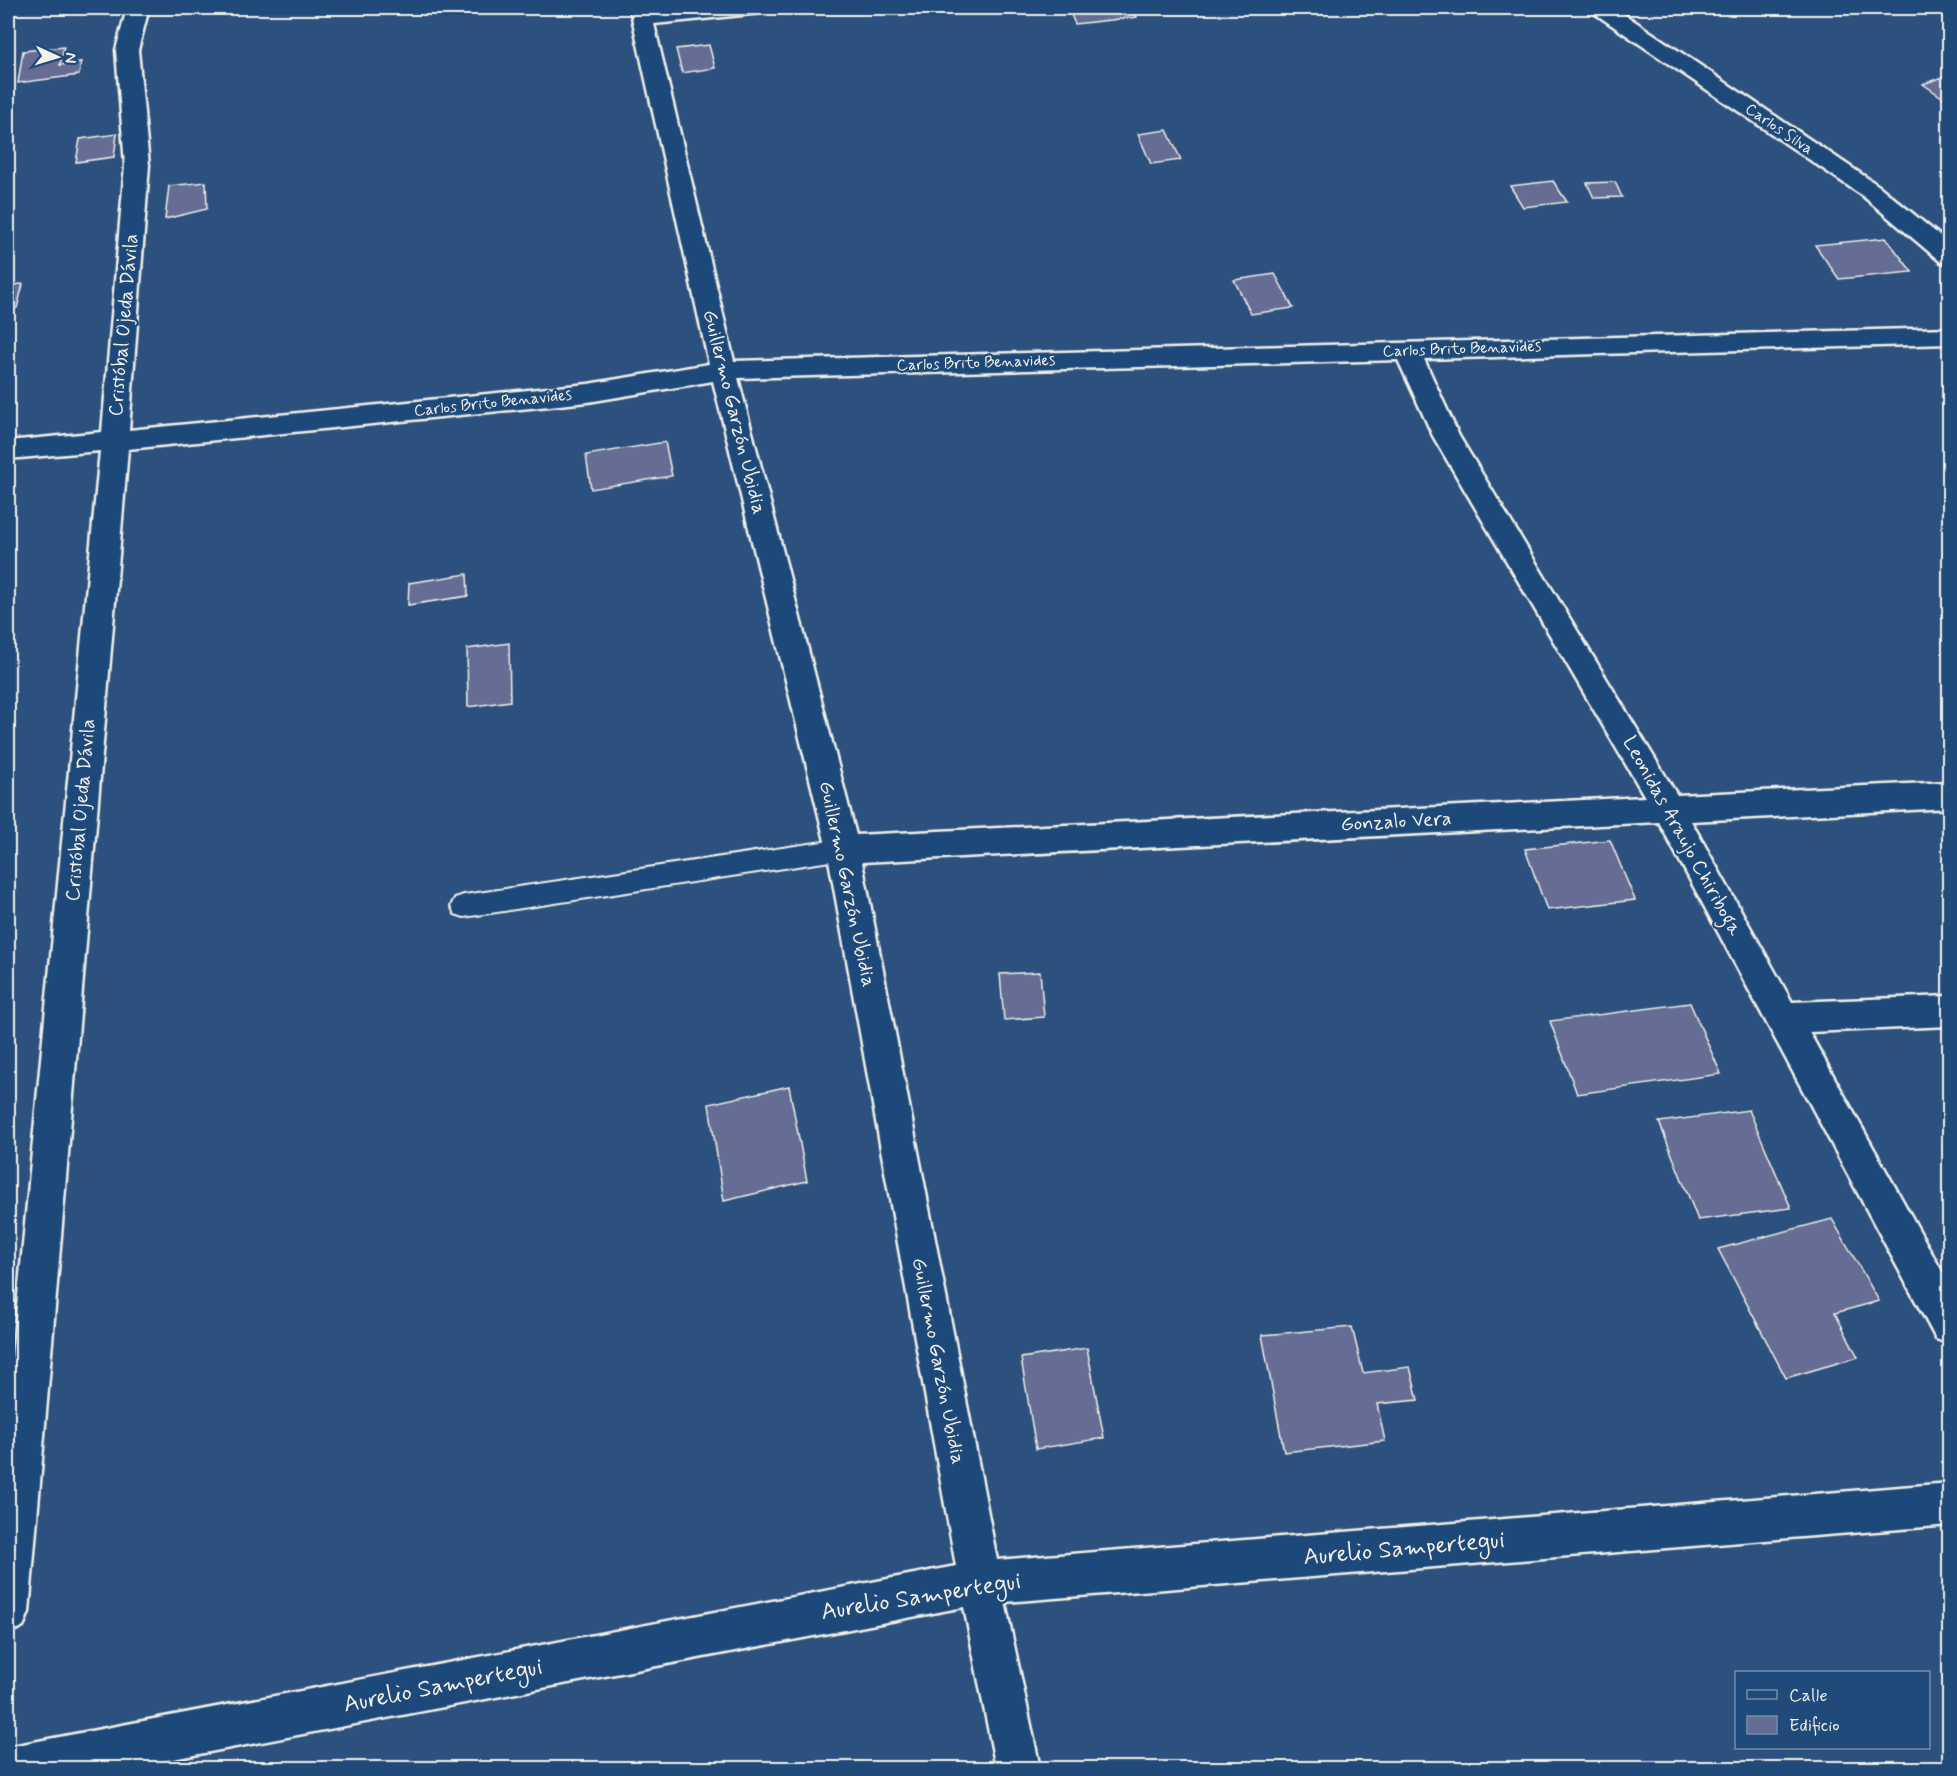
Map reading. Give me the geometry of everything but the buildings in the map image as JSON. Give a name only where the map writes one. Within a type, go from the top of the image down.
[{"type":"street","name":"Cristóbal Ojeda Dávila","points":[[8,1612],[115,440],[137,165],[128,50],[138,8]]},
{"type":"street","points":[[641,13],[752,8]]},
{"type":"street","name":"Carlos Silva","points":[[1602,8],[1871,190],[1950,257]]},
{"type":"street","name":"Guillermo Garzón Ubidia","points":[[641,13],[723,370],[843,849],[980,1583],[1018,1768]]},
{"type":"street","name":"Carlos Brito Benavides","points":[[8,450],[276,426],[588,393],[723,370],[1950,336]]},
{"type":"street","name":"Leonidas Araujo Chiriboga","points":[[1407,351],[1446,436],[1668,808],[1950,1325]]},
{"type":"street","name":"Gonzalo Vera","points":[[843,849],[1950,795]]},
{"type":"street","points":[[1783,1018],[1950,1011]]},
{"type":"street","name":"Aurelio Sampertegui","points":[[12,1768],[980,1583],[1950,1504]]},
{"type":"lane","points":[[464,906],[843,849]]}]
